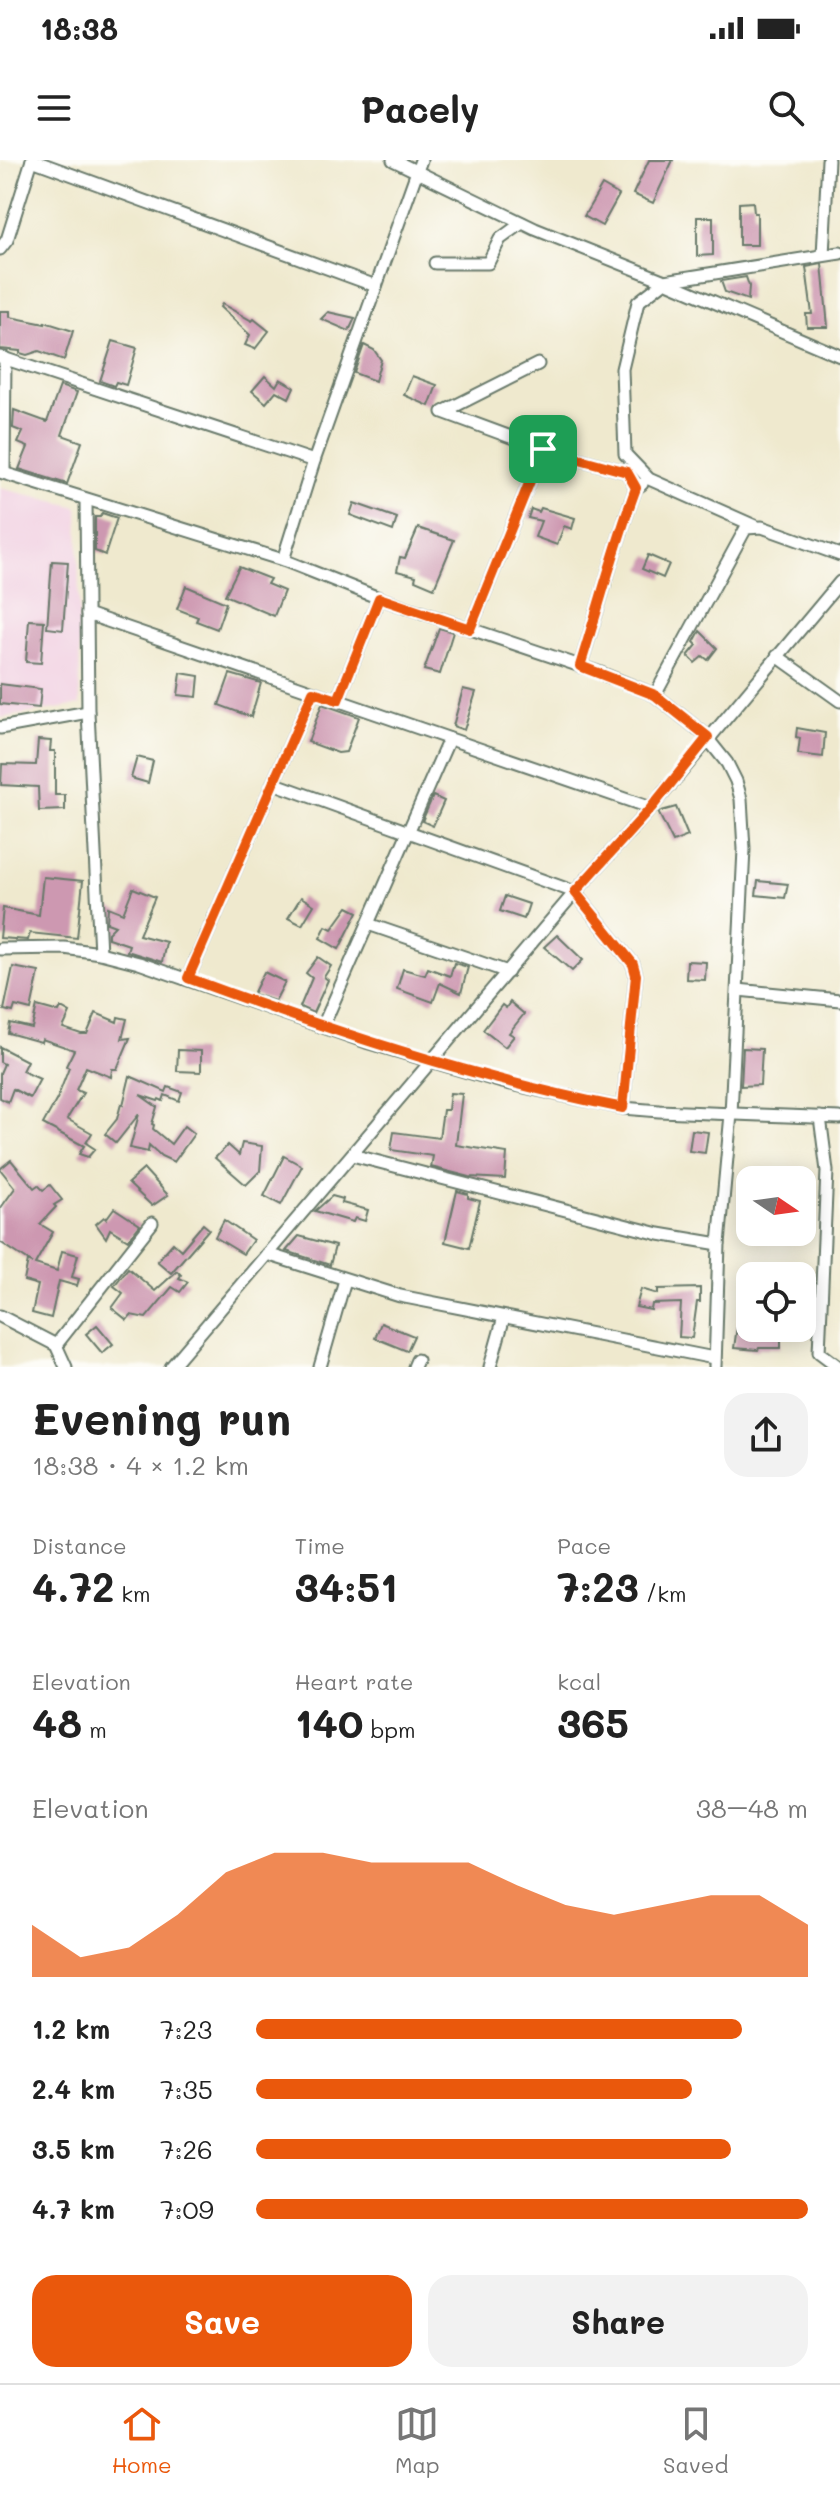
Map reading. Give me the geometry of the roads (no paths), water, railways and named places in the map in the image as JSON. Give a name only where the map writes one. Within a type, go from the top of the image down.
[{"type":"street","points":[[0,249],[7,240],[32,160],[376,286]]},
{"type":"street","points":[[393,160],[419,166],[522,223],[840,356]]},
{"type":"street","points":[[823,255],[828,160]]},
{"type":"street","points":[[283,560],[314,461],[419,166]]},
{"type":"street","points":[[435,263],[488,263],[500,239],[522,223]]},
{"type":"street","points":[[840,253],[665,281],[638,302],[622,369],[625,454],[649,479],[755,526],[840,555]]},
{"type":"street","points":[[267,1254],[412,1299],[715,1363],[719,1244],[731,1114],[744,849],[741,799],[727,763],[707,738],[655,695],[580,666],[379,598],[283,560],[2,472],[2,357],[314,461]]},
{"type":"street","points":[[538,364],[443,412],[543,449],[627,472],[636,488]]},
{"type":"street","points":[[470,629],[543,449]]},
{"type":"street","points":[[580,666],[603,594],[613,550],[636,488],[649,479]]},
{"type":"street","points":[[86,500],[88,712],[100,953]]},
{"type":"street","points":[[655,695],[741,535],[746,528],[755,526]]},
{"type":"street","points":[[171,1367],[575,892],[651,808],[840,582]]},
{"type":"street","points":[[338,700],[379,598]]},
{"type":"street","points":[[87,614],[651,808]]},
{"type":"street","points":[[777,656],[840,701]]},
{"type":"street","points":[[188,978],[313,692]]},
{"type":"street","points":[[0,728],[88,712]]},
{"type":"street","points":[[323,1026],[449,739]]},
{"type":"street","points":[[273,783],[575,892],[633,964],[636,975],[623,1108]]},
{"type":"street","points":[[368,924],[508,972]]},
{"type":"street","points":[[0,949],[64,948],[100,953],[188,978],[431,1062],[502,1082],[623,1108],[840,1118]]},
{"type":"street","points":[[738,990],[840,1000]]},
{"type":"street","points":[[820,1117],[827,1171],[819,1352],[839,1367]]},
{"type":"street","points":[[352,1155],[659,1234],[719,1244]]},
{"type":"street","points":[[56,1345],[152,1223]]},
{"type":"street","points":[[320,1367],[345,1280]]},
{"type":"street","points":[[0,1316],[56,1345],[66,1367]]},
{"type":"street","points":[[490,1367],[504,1317]]}]
